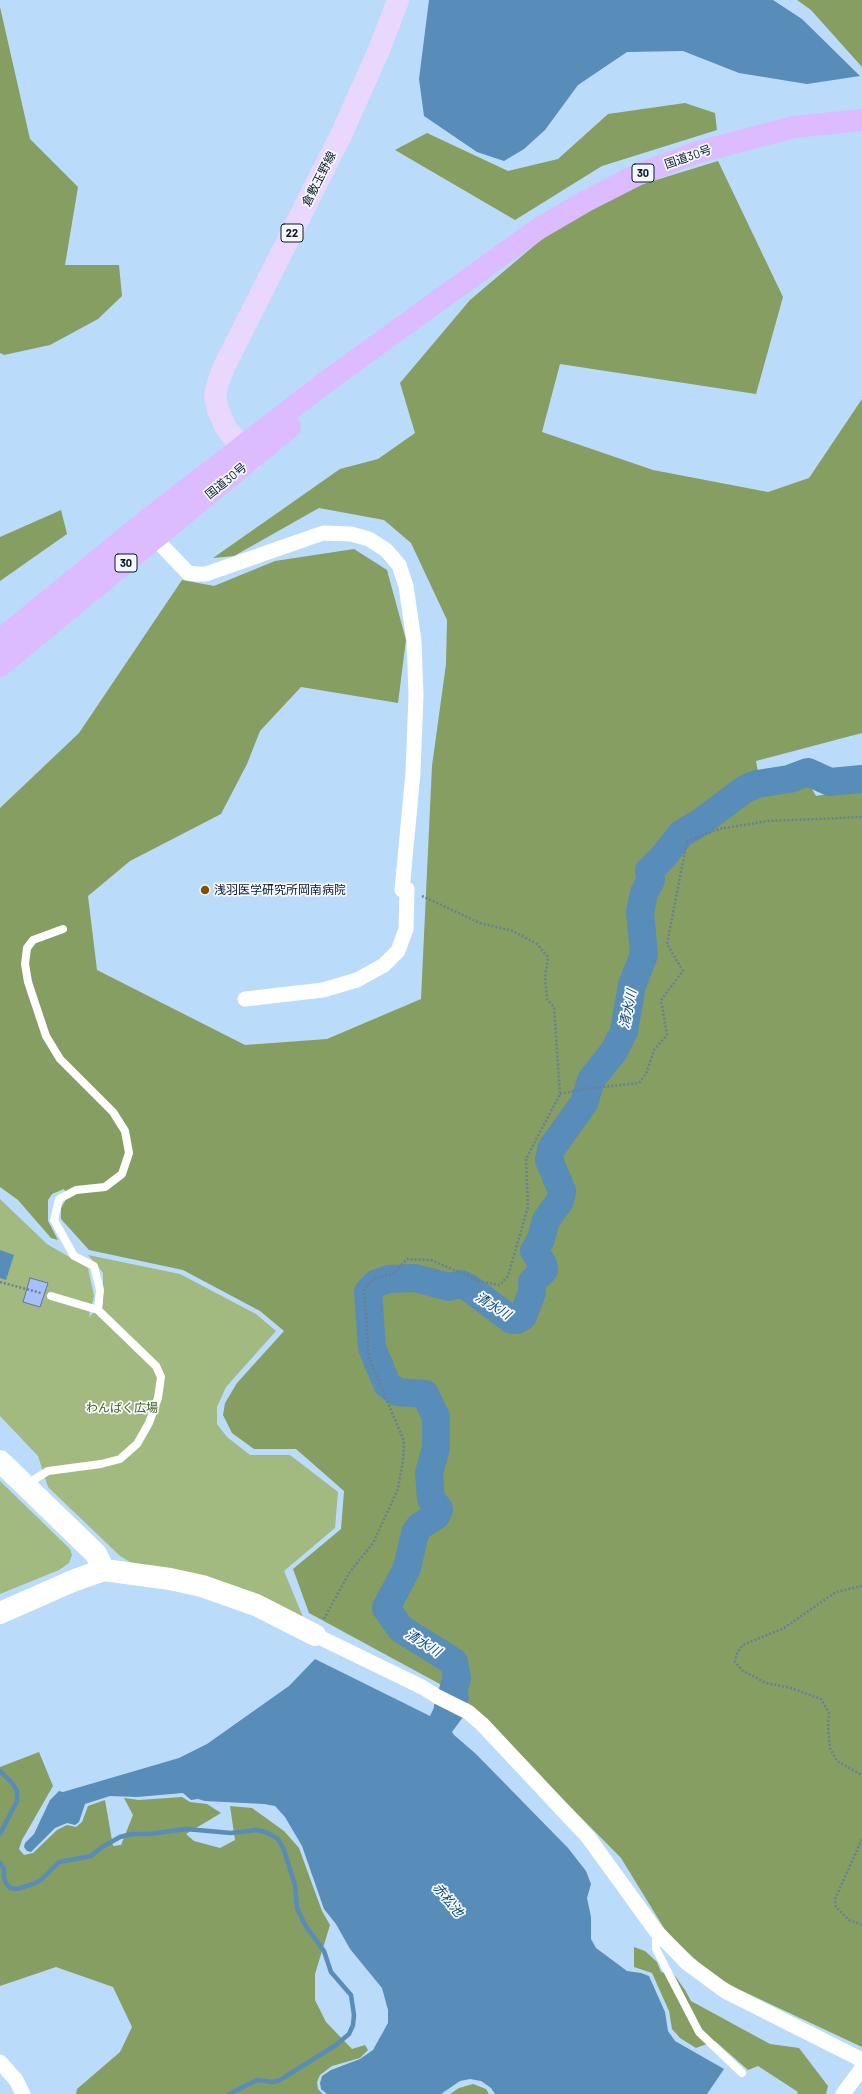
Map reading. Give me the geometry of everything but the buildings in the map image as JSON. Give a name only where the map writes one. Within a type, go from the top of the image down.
[{"type":"highway","name":"国道30号","points":[[0,640],[149,532],[246,454],[327,381],[538,228],[639,174],[696,153],[794,127],[862,120]]},
{"type":"highway","name":"国道30号","points":[[0,666],[149,532]]},
{"type":"main road","name":"倉敷玉野線","points":[[246,454],[226,428],[218,410],[215,396],[221,376],[342,133],[379,50],[398,0]]},
{"type":"street","points":[[149,532],[188,573],[196,574],[206,574],[323,533],[351,534],[369,539],[386,550],[398,565],[406,586],[412,625],[416,680],[413,773],[402,890],[407,889],[406,929],[398,951],[384,965],[357,980],[323,990],[245,999]]},
{"type":"street","points":[[0,1461],[96,1554],[104,1570]]},
{"type":"street","points":[[0,1612],[75,1580],[104,1570],[170,1579],[210,1588],[277,1614],[315,1635],[422,1687],[468,1712],[482,1724],[588,1837],[656,1931],[687,1963],[725,1991],[862,2060]]},
{"type":"street","points":[[0,2062],[16,2080],[23,2094]]},
{"type":"street","points":[[843,2094],[862,2068]]},
{"type":"lane","points":[[63,929],[33,940],[27,948],[25,964],[28,982],[46,1036],[60,1059],[113,1112],[125,1131],[129,1153],[122,1174],[105,1187],[76,1190],[59,1198],[56,1208],[54,1220],[74,1256],[94,1266],[100,1290],[98,1310]]},
{"type":"lane","points":[[25,1485],[48,1471],[101,1464],[120,1459],[137,1444],[149,1423],[158,1398],[161,1377],[156,1366],[98,1310],[51,1296]]},
{"type":"lane","points":[[656,1931],[656,1950],[699,2032],[742,2073]]},
{"type":"path","points":[[560,1094],[584,1089],[639,1083],[646,1074],[654,1050],[667,1035],[661,1000],[683,971],[667,944],[687,842],[719,829],[768,821],[862,817]]},
{"type":"path","points":[[315,1635],[349,1573],[373,1543],[398,1489],[403,1460],[404,1441],[369,1358],[364,1290],[372,1279],[393,1274],[406,1259],[431,1260],[482,1282],[500,1285],[508,1276],[528,1207],[526,1159],[560,1094],[554,1007],[547,999],[544,978],[548,957],[537,944],[513,931],[480,923],[407,889]]},
{"type":"path","points":[[0,1282],[51,1296]]},
{"type":"path","points":[[862,1586],[836,1592],[784,1628],[743,1645],[737,1653],[735,1662],[743,1671],[766,1683],[791,1688],[820,1699],[828,1713],[830,1748],[837,1761],[862,1775]]},
{"type":"path","points":[[862,1839],[835,1899],[836,1907],[849,1920],[862,1925]]},
{"type":"green space","points":[[797,0],[862,0],[862,67],[811,10]]},
{"type":"green space","points":[[0,7],[30,139],[78,187],[65,265],[119,265],[122,296],[98,319],[50,345],[4,355],[0,353]]},
{"type":"green space","points":[[685,103],[715,113],[717,130],[602,166],[515,220],[395,150],[427,133],[508,171],[558,159],[608,114]]},
{"type":"green space","points":[[718,161],[783,297],[756,394],[560,364],[542,432],[653,470],[768,492],[809,478],[862,399],[862,733],[756,761],[760,784],[781,786],[807,780],[816,796],[862,788],[862,2047],[736,1988],[710,1973],[667,1933],[621,1858],[460,1695],[309,1613],[293,1569],[341,1529],[344,1491],[296,1449],[254,1449],[232,1433],[223,1415],[225,1403],[237,1383],[284,1331],[260,1311],[183,1270],[89,1250],[61,1219],[61,1208],[68,1196],[64,1189],[52,1194],[48,1200],[48,1221],[58,1240],[51,1238],[18,1200],[0,1187],[0,808],[79,733],[182,580],[214,586],[275,561],[354,549],[387,570],[406,640],[398,703],[301,687],[260,731],[247,764],[221,814],[130,861],[88,896],[97,970],[245,1045],[327,1039],[421,999],[432,766],[446,664],[447,620],[411,543],[384,520],[319,508],[234,556],[213,558],[340,469],[378,459],[415,433],[400,383],[470,300],[555,228],[640,185]]},
{"type":"green space","points":[[61,510],[67,534],[0,581],[0,537]]},
{"type":"green space","name":"わんぱく広場","points":[[0,1199],[47,1244],[88,1268],[94,1296],[89,1317],[103,1304],[103,1273],[88,1255],[180,1274],[256,1314],[276,1331],[226,1387],[217,1407],[217,1424],[227,1437],[250,1455],[290,1455],[338,1492],[335,1528],[284,1571],[303,1617],[267,1598],[229,1584],[170,1570],[137,1566],[120,1556],[48,1487],[38,1456],[0,1416]]},
{"type":"green space","points":[[0,1481],[70,1549],[72,1555],[69,1563],[59,1570],[0,1594]]},
{"type":"green space","points":[[39,1752],[53,1786],[22,1840],[19,1849],[24,1855],[33,1853],[57,1830],[67,1825],[76,1827],[82,1822],[88,1806],[105,1800],[113,1846],[121,1845],[133,1815],[124,1798],[139,1800],[182,1797],[190,1802],[207,1804],[221,1813],[186,1834],[194,1841],[220,1848],[235,1840],[230,1806],[252,1808],[284,1831],[299,1848],[322,1911],[330,1925],[315,1974],[315,2000],[326,2022],[352,2049],[365,2045],[368,2050],[360,2058],[332,2066],[320,2075],[317,2082],[318,2089],[323,2094],[76,2094],[77,2089],[120,2052],[132,2027],[113,1987],[56,1967],[0,1986],[0,1767]]},
{"type":"green space","points":[[634,1947],[645,1951],[657,1962],[661,1972],[675,1976],[691,2001],[770,2044],[799,2048],[828,2086],[826,2094],[797,2094],[798,2092],[758,2066],[748,2070],[715,2041],[696,2048],[680,2038],[672,2029],[669,2011],[652,1973],[634,1967]]},
{"type":"green space","points":[[473,2084],[486,2089],[489,2094],[450,2094],[459,2088]]},
{"type":"water","points":[[429,0],[773,0],[802,19],[860,76],[807,84],[739,73],[683,51],[627,52],[578,85],[545,130],[524,149],[504,161],[477,152],[424,116],[419,79]]},
{"type":"water","points":[[0,1250],[14,1255],[6,1280],[0,1278]]},
{"type":"water","name":"赤松池","points":[[315,1659],[430,1716],[451,1672],[461,1668],[462,1678],[467,1685],[469,1699],[463,1717],[452,1732],[476,1754],[568,1848],[586,1871],[591,1884],[587,1898],[591,1917],[591,1939],[596,1948],[627,1971],[649,1976],[665,2012],[668,2031],[675,2041],[724,2069],[707,2094],[495,2094],[491,2088],[481,2081],[470,2079],[460,2081],[441,2094],[327,2094],[321,2089],[320,2083],[322,2076],[331,2070],[360,2059],[373,2050],[388,2023],[388,2010],[382,1988],[350,1949],[336,1924],[324,1909],[302,1846],[285,1817],[275,1806],[264,1804],[205,1801],[198,1799],[191,1800],[183,1793],[137,1797],[110,1796],[85,1804],[79,1822],[75,1825],[67,1823],[55,1828],[31,1852],[27,1851],[24,1847],[25,1843],[34,1834],[50,1800],[59,1791],[63,1792],[179,1758],[207,1744],[289,1686]]},
{"type":"waterway","name":"清水川","points":[[448,1707],[457,1678],[454,1662],[401,1629],[386,1608],[407,1568],[415,1533],[420,1526],[436,1516],[439,1509],[431,1499],[429,1473],[436,1448],[436,1417],[425,1394],[397,1392],[387,1384],[372,1348],[368,1292],[377,1283],[389,1279],[415,1278],[449,1287],[461,1284],[469,1288],[512,1320],[517,1320],[523,1316],[532,1292],[532,1282],[544,1270],[543,1264],[534,1251],[541,1239],[546,1220],[560,1201],[562,1191],[549,1160],[551,1149],[584,1103],[591,1080],[614,1051],[624,1031],[632,985],[644,955],[640,912],[644,893],[651,880],[649,871],[663,857],[681,834],[701,822],[745,789],[757,784],[789,779],[808,772],[830,782],[862,779]]},
{"type":"waterway","points":[[0,1771],[13,1784],[17,1791],[17,1801],[0,1834]]},
{"type":"waterway","points":[[0,1863],[4,1869],[4,1878],[6,1883],[10,1888],[17,1889],[41,1880],[59,1862],[91,1856],[102,1847],[120,1837],[132,1834],[149,1834],[186,1829],[231,1833],[257,1830],[268,1833],[278,1839],[284,1850],[295,1885],[297,1908],[305,1925],[324,1951],[331,1972],[351,1995],[354,2015],[353,2025],[349,2034],[336,2045],[280,2080],[273,2082],[257,2080],[229,2094]]},
{"type":"place","name":"浅羽医学研究所岡南病院","points":[[205,890]]}]
